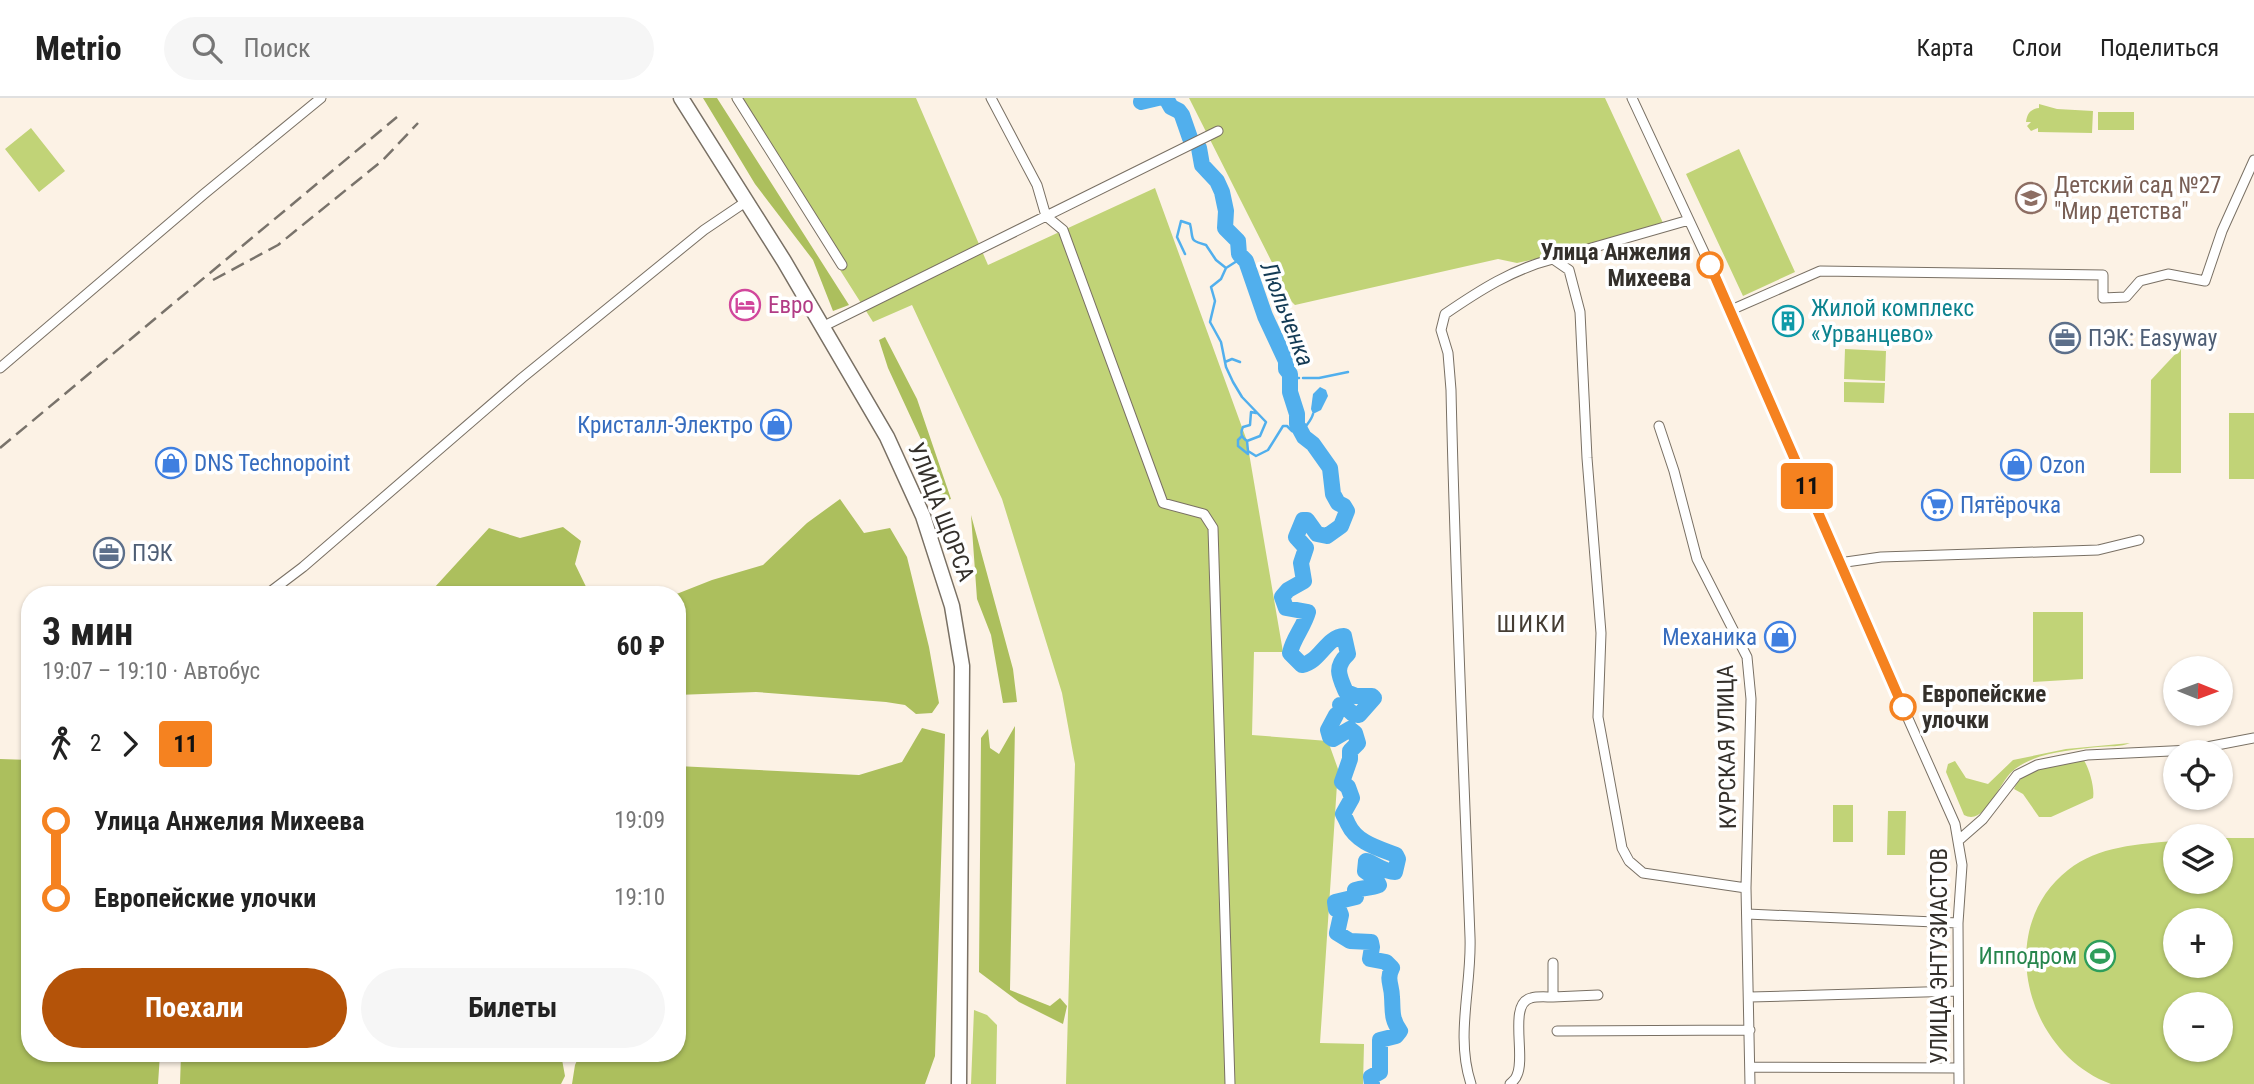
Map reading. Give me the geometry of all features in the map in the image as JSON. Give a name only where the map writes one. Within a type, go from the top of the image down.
[{"type":"main road","name":"УЛИЦА ЩОРСА","points":[[681,98],[747,201],[887,437],[923,516],[952,606],[962,666],[959,1084]]},
{"type":"street","points":[[0,368],[321,98]]},
{"type":"street","points":[[737,98],[842,265]]},
{"type":"street","points":[[990,98],[1037,185],[1046,216],[1063,230],[1163,503],[1203,514],[1213,528],[1230,1084]]},
{"type":"street","name":"УЛИЦА ЭНТУЗИАСТОВ","points":[[1632,98],[1731,310],[1955,824],[1962,865],[1958,923],[1959,1084]]},
{"type":"street","points":[[822,327],[1218,131]]},
{"type":"street","points":[[1731,310],[1821,271],[2104,275],[2103,298],[2126,297],[2140,281],[2168,274],[2206,281],[2222,232],[2254,159]]},
{"type":"street","points":[[278,586],[522,378],[704,230],[747,201]]},
{"type":"street","points":[[1471,1084],[1467,1073],[1463,1035],[1471,962],[1457,640],[1451,390],[1448,353],[1441,330],[1445,314],[1486,286],[1525,266],[1689,220]]},
{"type":"street","points":[[1553,259],[1569,270],[1580,312],[1587,458],[1601,633],[1598,717],[1622,848],[1629,861],[1643,873],[1746,888]]},
{"type":"street","name":"КУРСКАЯ УЛИЦА","points":[[1659,426],[1697,559],[1747,657],[1751,699],[1746,888],[1750,1084]]},
{"type":"street","points":[[1839,563],[1881,558],[2098,550],[2139,540]]},
{"type":"street","points":[[1959,840],[1983,819],[2017,775],[2037,765],[2087,755],[2191,750],[2254,738]]},
{"type":"street","points":[[1747,914],[1958,923]]},
{"type":"street","points":[[1553,963],[1553,997]]},
{"type":"street","points":[[1750,997],[1958,991]]},
{"type":"street","points":[[1510,1084],[1518,1075],[1521,1049],[1518,1013],[1523,1002],[1530,998],[1598,995]]},
{"type":"street","points":[[1557,1031],[1750,1030]]},
{"type":"street","points":[[1750,1067],[1959,1068]]},
{"type":"green space","points":[[703,98],[717,98],[849,305],[833,311],[813,260],[755,184]]},
{"type":"green space","points":[[731,98],[916,98],[988,265],[1155,188],[1247,441],[1283,652],[1254,652],[1252,735],[1328,741],[1338,769],[1320,1043],[1364,1044],[1363,1084],[1066,1084],[1075,764],[1062,693],[1002,499],[912,305],[873,322]]},
{"type":"green space","points":[[1189,98],[1605,98],[1664,225],[1573,251],[1517,263],[1498,259],[1295,305]]},
{"type":"green space","points":[[2039,104],[2057,109],[2093,111],[2092,133],[2038,132],[2038,128],[2031,131],[2027,126],[2031,122],[2026,122],[2027,117],[2031,111],[2039,108]]},
{"type":"green space","points":[[2098,112],[2134,112],[2134,130],[2098,130]]},
{"type":"green space","points":[[31,128],[65,171],[39,192],[5,149]]},
{"type":"green space","points":[[1739,149],[1795,272],[1743,296],[1686,174]]},
{"type":"green space","points":[[885,337],[917,399],[951,499],[941,502],[925,448],[888,368],[879,340]]},
{"type":"green space","points":[[2181,348],[2181,473],[2150,473],[2151,380]]},
{"type":"green space","points":[[1845,349],[1886,351],[1885,381],[1844,379]]},
{"type":"green space","points":[[1844,382],[1885,383],[1884,403],[1844,402]]},
{"type":"green space","points":[[2229,413],[2254,413],[2254,479],[2229,479]]},
{"type":"green space","points":[[840,499],[864,533],[890,528],[907,557],[929,647],[939,703],[932,713],[916,714],[905,705],[886,702],[756,692],[686,695],[686,590],[763,565],[807,523]]},
{"type":"green space","points":[[971,515],[1013,669],[1017,702],[1003,703],[991,635],[977,599]]},
{"type":"green space","points":[[563,527],[581,541],[575,564],[586,586],[436,586],[489,528],[520,538]]},
{"type":"green space","points":[[2033,612],[2083,612],[2083,679],[2033,682]]},
{"type":"green space","points":[[1015,726],[1010,990],[1050,1006],[1060,998],[1067,1006],[1063,1024],[1019,1002],[979,972],[981,738],[988,729],[990,748],[999,754]]},
{"type":"green space","points":[[922,728],[945,734],[935,1056],[925,1084],[572,1084],[576,1062],[686,1062],[686,766],[859,775],[902,762]]},
{"type":"green space","points":[[2130,743],[2055,753],[2024,763],[2009,775],[1986,809],[1972,817],[1964,815],[1946,772],[1948,764],[1955,761],[1966,778],[1988,784],[2013,760],[2066,749]]},
{"type":"green space","points":[[0,759],[21,760],[21,1062],[159,1062],[158,1084],[0,1084]]},
{"type":"green space","points":[[2083,759],[2091,778],[2093,798],[2051,817],[2039,817],[2023,794],[2014,789],[2026,774],[2034,770]]},
{"type":"green space","points":[[1833,805],[1853,805],[1853,842],[1833,842]]},
{"type":"green space","points":[[1888,811],[1906,811],[1905,855],[1887,855]]},
{"type":"green space","name":"Ипподром","points":[[2233,838],[2254,838],[2254,1084],[2111,1084],[2082,1068],[2058,1046],[2040,1018],[2030,988],[2026,955],[2031,924],[2045,895],[2068,870],[2080,862],[2106,851],[2163,842],[2163,894],[2233,894]]},
{"type":"green space","points":[[974,1010],[987,1015],[997,1025],[996,1084],[971,1084]]},
{"type":"green space","points":[[181,1062],[562,1062],[565,1076],[561,1084],[180,1084]]},
{"type":"water","points":[[1320,387],[1326,390],[1328,396],[1321,410],[1313,414],[1313,394]]},
{"type":"waterway","name":"Люльченка","points":[[1142,98],[1141,102],[1158,98]]},
{"type":"waterway","name":"Люльченка","points":[[1166,98],[1171,107],[1182,115],[1190,138]]},
{"type":"waterway","name":"Люльченка","points":[[1199,148],[1202,165],[1217,181],[1222,192],[1226,211],[1225,228],[1238,241],[1239,254],[1246,261],[1265,316],[1286,361],[1297,424],[1304,437],[1313,444],[1330,468],[1333,494],[1347,511],[1341,526],[1327,536],[1317,534],[1307,520],[1303,520],[1296,537],[1306,548],[1301,563],[1304,581],[1288,590],[1282,597],[1286,608],[1308,612],[1290,653],[1302,665],[1314,659],[1332,641],[1344,636],[1348,654],[1341,663],[1339,672],[1346,692],[1374,698],[1359,715],[1340,705]]},
{"type":"waterway","points":[[1185,254],[1177,237],[1181,221],[1190,224],[1194,240],[1206,245],[1216,260],[1226,268],[1244,259]]},
{"type":"waterway","points":[[1226,268],[1221,279],[1211,287],[1215,301],[1210,322],[1221,342],[1226,367],[1233,382],[1242,397],[1266,422],[1260,436],[1247,441],[1248,451],[1256,456],[1268,450],[1283,426],[1302,434],[1313,414]]},
{"type":"waterway","points":[[1225,362],[1232,359],[1240,362]]},
{"type":"waterway","points":[[1303,378],[1319,378],[1348,372]]},
{"type":"waterway","points":[[1290,378],[1299,378]]},
{"type":"waterway","points":[[1247,441],[1242,436],[1242,429],[1250,425],[1251,412],[1256,413]]},
{"type":"waterway","points":[[1242,436],[1238,440],[1238,446],[1248,454]]},
{"type":"waterway","name":"Люльченка","points":[[1336,715],[1328,730],[1330,737],[1333,739],[1350,729],[1355,733],[1358,743],[1350,751],[1342,782],[1348,787],[1352,798],[1343,814],[1357,836],[1396,855],[1398,859],[1395,872],[1366,861],[1365,871],[1376,879],[1379,885],[1355,890],[1356,897],[1335,902],[1341,915],[1337,933],[1350,941],[1371,942],[1370,959],[1386,962],[1392,968],[1389,979],[1393,1015],[1400,1031],[1396,1036],[1380,1040],[1380,1072],[1371,1077],[1372,1084]]},
{"type":"railway","points":[[0,448],[397,117]]},
{"type":"railway","points":[[213,280],[278,245],[383,160],[418,123]]},
{"type":"bus line","name":"11","points":[[1710,265],[1903,707]]},
{"type":"place","name":"Детский сад №27 \"Мир детства\"","points":[[2031,198]]},
{"type":"place","name":"Улица Анжелия Михеева","points":[[1710,265]]},
{"type":"place","name":"Евро","points":[[745,305]]},
{"type":"place","name":"Жилой комплекс «Урванцево»","points":[[1788,321]]},
{"type":"place","name":"ПЭК: Easyway","points":[[2065,338]]},
{"type":"place","name":"Кристалл-Электро","points":[[776,425]]},
{"type":"place","name":"DNS Technopoint","points":[[171,463]]},
{"type":"place","name":"Ozon","points":[[2016,465]]},
{"type":"place","name":"Пятёрочка","points":[[1937,505]]},
{"type":"place","name":"ПЭК","points":[[109,553]]},
{"type":"place","name":"Механика","points":[[1780,637]]},
{"type":"place","name":"Европейские улочки","points":[[1903,707]]},
{"type":"place","name":"Ипподром","points":[[2100,956]]},
{"type":"district","name":"ШИКИ","points":[[1532,624]]}]
